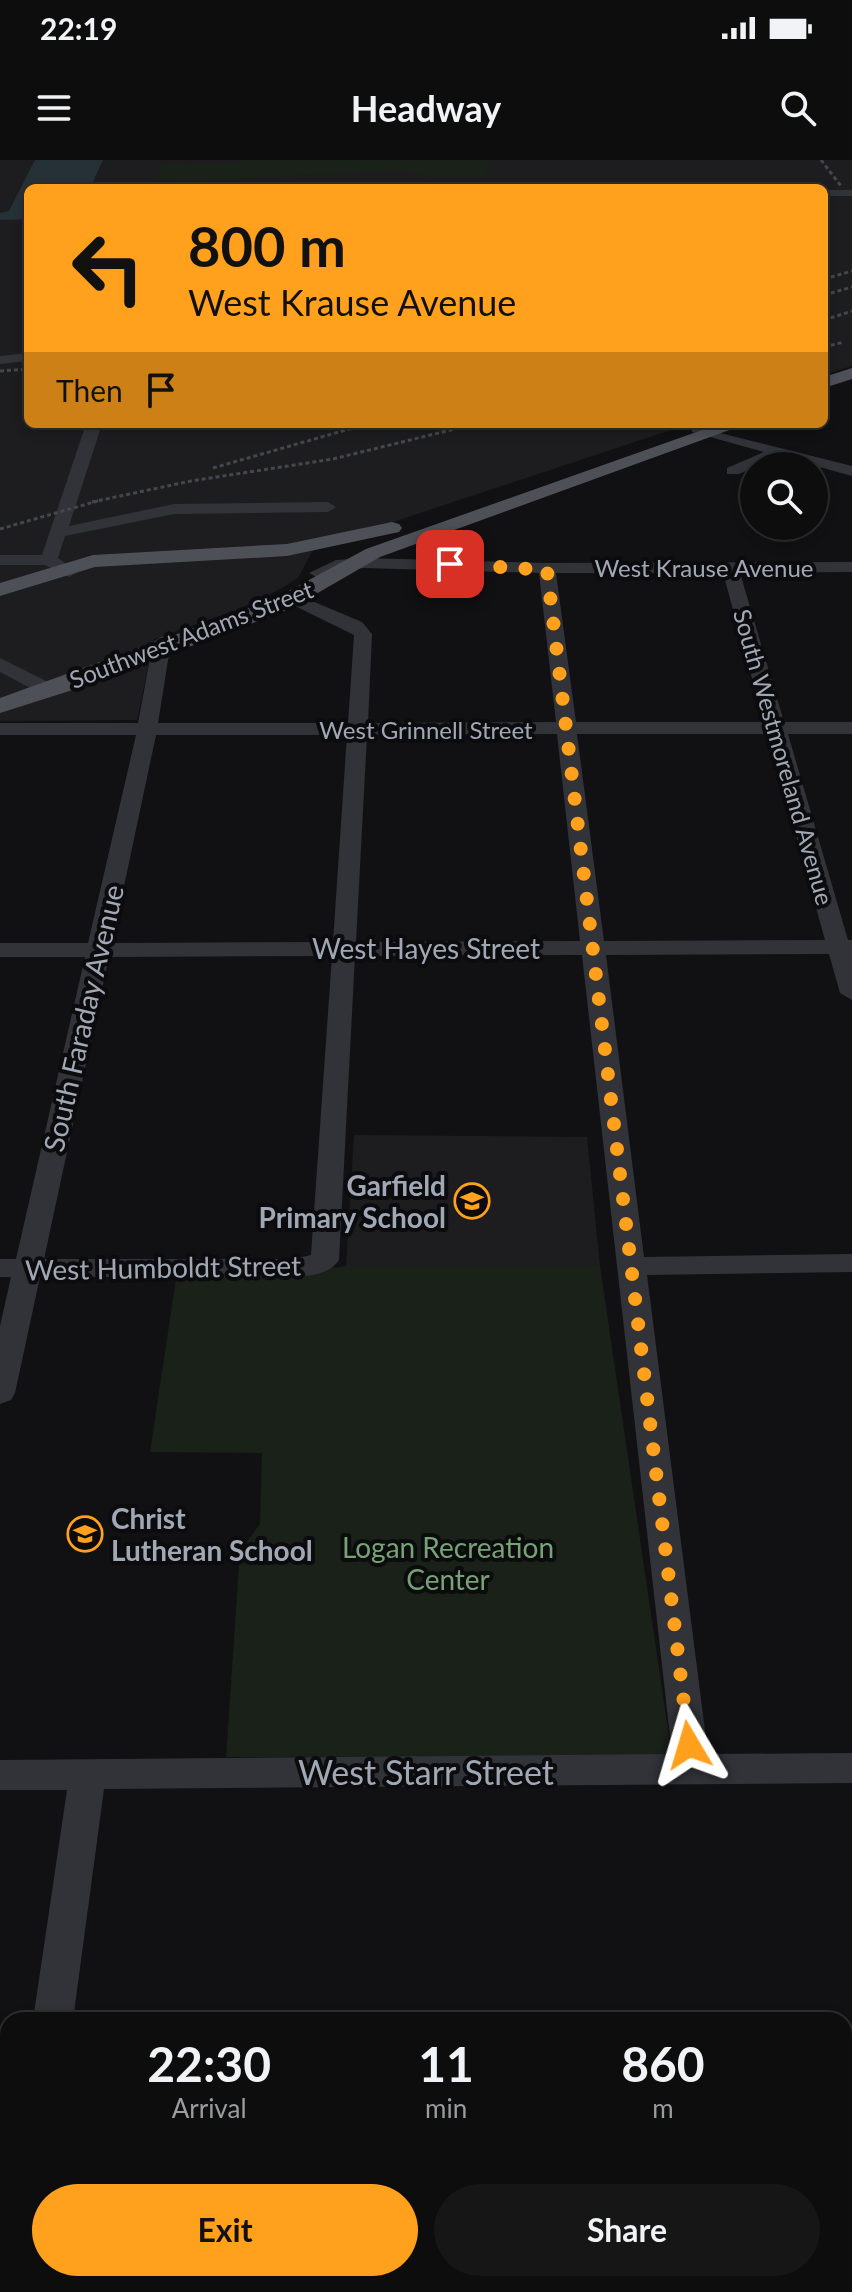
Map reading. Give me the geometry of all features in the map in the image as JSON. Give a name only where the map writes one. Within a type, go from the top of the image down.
[{"type":"main road","points":[[828,382],[852,373]]},
{"type":"main road","points":[[828,391],[852,383]]},
{"type":"main road","name":"Southwest Adams Street","points":[[162,646],[259,604],[317,573],[563,482],[643,446],[706,429]]},
{"type":"main road","name":"Southwest Adams Street","points":[[0,706],[293,598],[354,561],[563,482],[587,491],[594,487],[599,474],[706,429]]},
{"type":"main road","points":[[0,590],[61,567],[130,556],[246,554],[351,540],[643,446]]},
{"type":"main road","points":[[410,540],[401,555],[423,563]]},
{"type":"main road","points":[[61,567],[141,561],[354,561]]},
{"type":"main road","points":[[280,561],[308,567],[317,573]]},
{"type":"street","points":[[828,193],[852,193]]},
{"type":"street","points":[[0,360],[24,357]]},
{"type":"street","points":[[0,560],[61,567],[57,533],[93,428]]},
{"type":"street","points":[[706,429],[852,471]]},
{"type":"street","points":[[733,471],[779,451]]},
{"type":"street","points":[[57,533],[174,509],[328,507]]},
{"type":"street","points":[[354,561],[547,568],[692,1769]]},
{"type":"street","name":"West Krause Avenue","points":[[354,561],[547,568],[852,567]]},
{"type":"street","name":"South Westmoreland Avenue","points":[[730,568],[775,729],[845,947],[852,993]]},
{"type":"street","points":[[293,598],[362,630],[346,948]]},
{"type":"street","name":"South Faraday Avenue","points":[[0,1393],[14,1268],[98,949],[148,728],[162,646]]},
{"type":"street","points":[[0,664],[47,689]]},
{"type":"street","name":"West Grinnell Street","points":[[0,729],[852,728]]},
{"type":"street","name":"West Hayes Street","points":[[0,950],[845,947]]},
{"type":"street","name":"West Humboldt Street","points":[[14,1268],[294,1268],[309,1267],[325,1260],[346,948]]},
{"type":"street","points":[[630,1266],[852,1263]]},
{"type":"street","name":"West Starr Street","points":[[0,1775],[852,1768]]},
{"type":"street","points":[[54,2012],[88,1775]]},
{"type":"shaded area","points":[[0,160],[852,160],[852,366],[828,374],[828,184],[24,184],[24,428],[677,428],[381,526],[317,542],[298,578],[282,588],[239,609],[154,639],[137,720],[0,721]]},
{"type":"shaded area","points":[[35,160],[103,160],[92,184],[24,184],[24,219],[0,220],[0,213],[9,211]]},
{"type":"shaded area","name":"Garfield Primary School","points":[[354,1135],[587,1137],[600,1266],[346,1266]]},
{"type":"green space","points":[[239,160],[488,160],[487,177],[438,178],[396,170],[193,182],[154,180],[163,164],[238,163]]},
{"type":"green space","name":"Logan Recreation Center","points":[[346,1266],[600,1266],[672,1757],[226,1757],[240,1551],[260,1524],[262,1453],[150,1452],[177,1272],[315,1270]]},
{"type":"railway","points":[[821,160],[841,186]]},
{"type":"railway","points":[[828,278],[852,271]]},
{"type":"railway","points":[[828,294],[852,287]]},
{"type":"railway","points":[[828,319],[852,311]]},
{"type":"railway","points":[[828,346],[844,342]]},
{"type":"railway","points":[[0,371],[24,369]]},
{"type":"railway","points":[[213,468],[353,428]]},
{"type":"railway","points":[[100,500],[191,481],[333,459],[459,428]]},
{"type":"railway","points":[[0,529],[100,500]]},
{"type":"railway","points":[[92,502],[100,500]]},
{"type":"place","name":"Garfield Primary School","points":[[472,1201]]},
{"type":"place","name":"Christ Lutheran School","points":[[85,1534]]},
{"type":"route","points":[[450,564],[547,568],[689,1745]]}]
